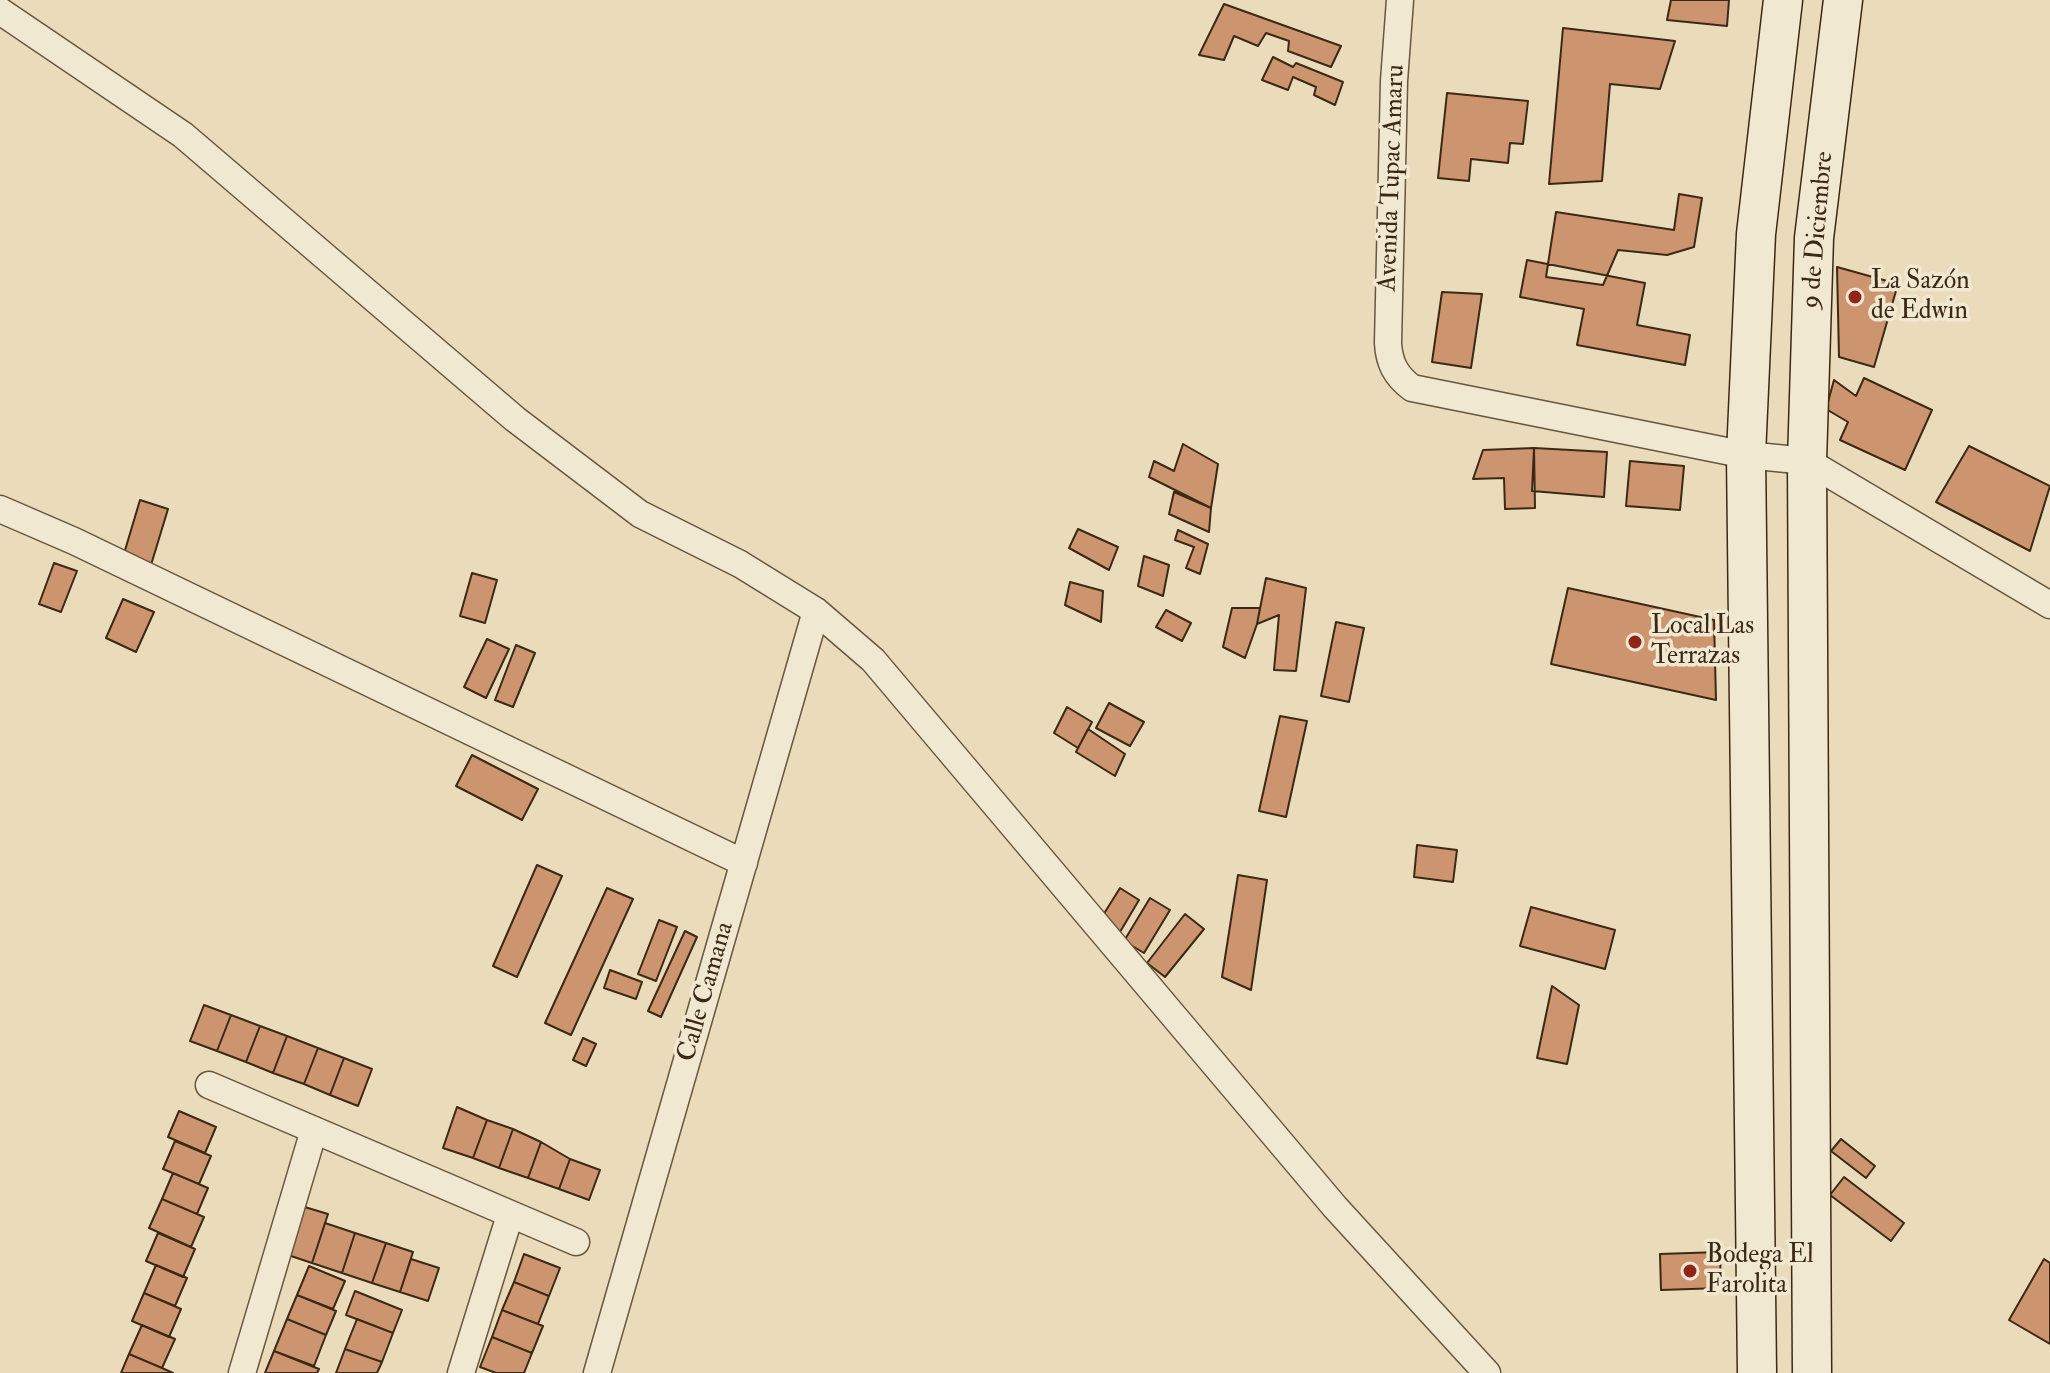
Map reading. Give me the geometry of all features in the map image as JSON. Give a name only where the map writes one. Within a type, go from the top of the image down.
[{"type":"main road","points":[[1757,1373],[1746,455],[1756,234],[1783,0]]},
{"type":"main road","name":"9 de Diciembre","points":[[1812,1373],[1807,461],[1814,238],[1843,0]]},
{"type":"street","name":"Avenida Tupac Amaru","points":[[1400,0],[1394,81],[1389,357],[1401,380],[1412,388],[1746,455]]},
{"type":"street","points":[[0,11],[183,135],[515,419],[640,514],[740,564],[816,611],[873,660],[1335,1207],[1487,1373]]},
{"type":"street","points":[[1746,455],[1807,461],[2050,605]]},
{"type":"street","points":[[0,509],[74,541],[744,863]]},
{"type":"street","name":"Calle Camana","points":[[597,1373],[816,611]]},
{"type":"street","points":[[209,1085],[576,1242]]},
{"type":"street","points":[[242,1373],[314,1130]]},
{"type":"street","points":[[461,1373],[510,1215]]},
{"type":"building","points":[[1671,0],[1729,0],[1727,26],[1667,20]]},
{"type":"building","points":[[1224,4],[1341,46],[1331,67],[1288,51],[1289,41],[1266,33],[1258,46],[1234,36],[1224,60],[1199,55]]},
{"type":"building","points":[[1563,28],[1675,41],[1660,89],[1610,84],[1602,181],[1549,184]]},
{"type":"building","points":[[1273,57],[1293,67],[1296,63],[1343,82],[1335,105],[1314,95],[1316,87],[1293,77],[1288,90],[1262,80]]},
{"type":"building","points":[[1447,93],[1528,101],[1523,144],[1510,143],[1508,163],[1471,159],[1469,181],[1438,178]]},
{"type":"building","points":[[1679,194],[1702,198],[1694,247],[1667,255],[1618,250],[1603,285],[1546,277],[1556,212],[1674,230]]},
{"type":"building","points":[[1527,260],[1645,283],[1637,325],[1690,335],[1685,365],[1577,345],[1584,309],[1520,297]]},
{"type":"building","points":[[1837,267],[1898,284],[1874,367],[1839,357]]},
{"type":"building","points":[[1442,292],[1482,294],[1471,368],[1432,362]]},
{"type":"building","points":[[1864,378],[1932,410],[1905,470],[1840,440],[1848,422],[1826,409],[1834,380],[1856,396]]},
{"type":"building","points":[[1183,444],[1218,464],[1211,508],[1149,477],[1154,461],[1174,471]]},
{"type":"building","points":[[1969,446],[2050,486],[2030,551],[1936,502]]},
{"type":"building","points":[[1534,448],[1607,452],[1604,497],[1532,491]]},
{"type":"building","points":[[1534,448],[1535,508],[1505,509],[1504,478],[1473,479],[1483,450]]},
{"type":"building","points":[[1630,461],[1684,466],[1680,510],[1626,506]]},
{"type":"building","points":[[1174,492],[1211,508],[1209,532],[1169,514]]},
{"type":"building","points":[[140,500],[168,509],[151,565],[123,557]]},
{"type":"building","points":[[1078,529],[1118,547],[1109,570],[1069,548]]},
{"type":"building","points":[[1178,530],[1208,544],[1200,574],[1186,568],[1194,547],[1175,540]]},
{"type":"building","points":[[1144,556],[1169,565],[1163,596],[1138,586]]},
{"type":"building","points":[[54,563],[77,571],[61,612],[39,604]]},
{"type":"building","points":[[472,573],[497,580],[485,623],[460,616]]},
{"type":"building","points":[[1266,578],[1306,588],[1296,671],[1274,670],[1279,615],[1257,624]]},
{"type":"building","points":[[1070,582],[1103,591],[1101,622],[1065,605]]},
{"type":"building","name":"Local Las Terrazas","points":[[1568,588],[1714,620],[1716,700],[1551,664]]},
{"type":"building","points":[[123,599],[154,612],[136,652],[106,638]]},
{"type":"building","points":[[1232,608],[1260,608],[1245,658],[1223,647]]},
{"type":"building","points":[[1166,610],[1191,623],[1182,641],[1156,627]]},
{"type":"building","points":[[1336,622],[1364,628],[1349,702],[1321,696]]},
{"type":"building","points":[[487,639],[509,649],[486,698],[464,687]]},
{"type":"building","points":[[516,645],[535,653],[513,707],[495,700]]},
{"type":"building","points":[[1109,703],[1144,722],[1130,746],[1096,728]]},
{"type":"building","points":[[1067,707],[1092,722],[1078,748],[1054,733]]},
{"type":"building","points":[[1280,716],[1307,721],[1286,817],[1259,811]]},
{"type":"building","points":[[1088,729],[1125,754],[1115,776],[1076,752]]},
{"type":"building","points":[[472,755],[538,789],[522,820],[456,786]]},
{"type":"building","points":[[1417,845],[1457,850],[1453,882],[1414,877]]},
{"type":"building","points":[[537,865],[562,876],[517,977],[493,966]]},
{"type":"building","points":[[1238,875],[1267,880],[1251,990],[1222,977]]},
{"type":"building","points":[[607,888],[633,899],[571,1035],[545,1023]]},
{"type":"building","points":[[1120,888],[1139,900],[1120,932],[1100,920]]},
{"type":"building","points":[[1150,898],[1170,910],[1144,953],[1124,941]]},
{"type":"building","points":[[1531,907],[1615,930],[1605,969],[1520,946]]},
{"type":"building","points":[[1185,914],[1204,929],[1165,977],[1147,963]]},
{"type":"building","points":[[659,920],[677,927],[656,981],[638,974]]},
{"type":"building","points":[[685,931],[697,937],[661,1017],[648,1011]]},
{"type":"building","points":[[610,970],[642,982],[636,999],[604,988]]},
{"type":"building","points":[[1552,986],[1579,1005],[1567,1064],[1537,1058]]},
{"type":"building","points":[[204,1005],[231,1015],[217,1051],[190,1041]]},
{"type":"building","points":[[231,1015],[260,1026],[246,1062],[217,1051]]},
{"type":"building","points":[[260,1026],[287,1036],[273,1073],[246,1062]]},
{"type":"building","points":[[287,1036],[318,1048],[304,1084],[273,1073]]},
{"type":"building","points":[[583,1038],[596,1044],[586,1066],[573,1060]]},
{"type":"building","points":[[318,1048],[344,1058],[330,1095],[304,1084]]},
{"type":"building","points":[[344,1058],[372,1069],[358,1106],[330,1095]]},
{"type":"building","points":[[457,1107],[487,1120],[473,1158],[443,1148]]},
{"type":"building","points":[[179,1111],[216,1127],[205,1153],[168,1137]]},
{"type":"building","points":[[487,1120],[513,1129],[499,1168],[473,1158]]},
{"type":"building","points":[[513,1129],[541,1142],[528,1178],[499,1168]]},
{"type":"building","points":[[1841,1139],[1875,1166],[1866,1178],[1831,1151]]},
{"type":"building","points":[[175,1141],[211,1156],[199,1184],[163,1169]]},
{"type":"building","points":[[541,1142],[570,1159],[559,1189],[528,1178]]},
{"type":"building","points":[[570,1159],[600,1170],[589,1200],[559,1189]]},
{"type":"building","points":[[173,1173],[208,1188],[197,1214],[162,1199]]},
{"type":"building","points":[[1844,1177],[1904,1223],[1891,1241],[1830,1195]]},
{"type":"building","points":[[162,1199],[204,1217],[191,1247],[149,1228]]},
{"type":"building","points":[[298,1205],[328,1214],[312,1263],[282,1253]]},
{"type":"building","points":[[325,1223],[355,1233],[342,1273],[312,1263]]},
{"type":"building","points":[[158,1233],[195,1249],[183,1277],[146,1261]]},
{"type":"building","points":[[355,1233],[386,1243],[372,1283],[342,1273]]},
{"type":"building","points":[[386,1243],[413,1252],[400,1292],[372,1283]]},
{"type":"building","name":"Bodega El Farolita","points":[[1720,1252],[1721,1288],[1661,1290],[1660,1254]]},
{"type":"building","points":[[524,1254],[560,1268],[549,1296],[514,1282]]},
{"type":"building","points":[[411,1259],[439,1268],[428,1301],[400,1292]]},
{"type":"building","points":[[2044,1259],[2050,1263],[2050,1344],[2009,1320]]},
{"type":"building","points":[[156,1265],[187,1278],[175,1306],[144,1293]]},
{"type":"building","points":[[309,1266],[345,1281],[333,1309],[297,1295]]},
{"type":"building","points":[[514,1282],[549,1296],[538,1324],[502,1310]]},
{"type":"building","points":[[355,1291],[402,1310],[393,1333],[346,1315]]},
{"type":"building","points":[[144,1293],[181,1309],[169,1337],[132,1321]]},
{"type":"building","points":[[297,1295],[336,1311],[326,1335],[287,1319]]},
{"type":"building","points":[[502,1310],[543,1326],[532,1353],[492,1337]]},
{"type":"building","points":[[287,1319],[326,1335],[314,1366],[274,1351]]},
{"type":"building","points":[[357,1319],[393,1333],[382,1362],[345,1349]]},
{"type":"building","points":[[142,1325],[175,1339],[162,1368],[129,1354]]},
{"type":"building","points":[[492,1337],[532,1353],[524,1373],[496,1373],[480,1367]]},
{"type":"building","points":[[345,1349],[382,1362],[377,1373],[336,1373]]},
{"type":"building","points":[[274,1351],[319,1369],[317,1373],[265,1373]]},
{"type":"building","points":[[129,1354],[162,1368],[173,1373],[121,1373]]},
{"type":"place","name":"La Sazón de Edwin","points":[[1855,297]]},
{"type":"place","name":"Local Las Terrazas","points":[[1635,642]]},
{"type":"place","name":"Bodega El Farolita","points":[[1690,1271]]}]
